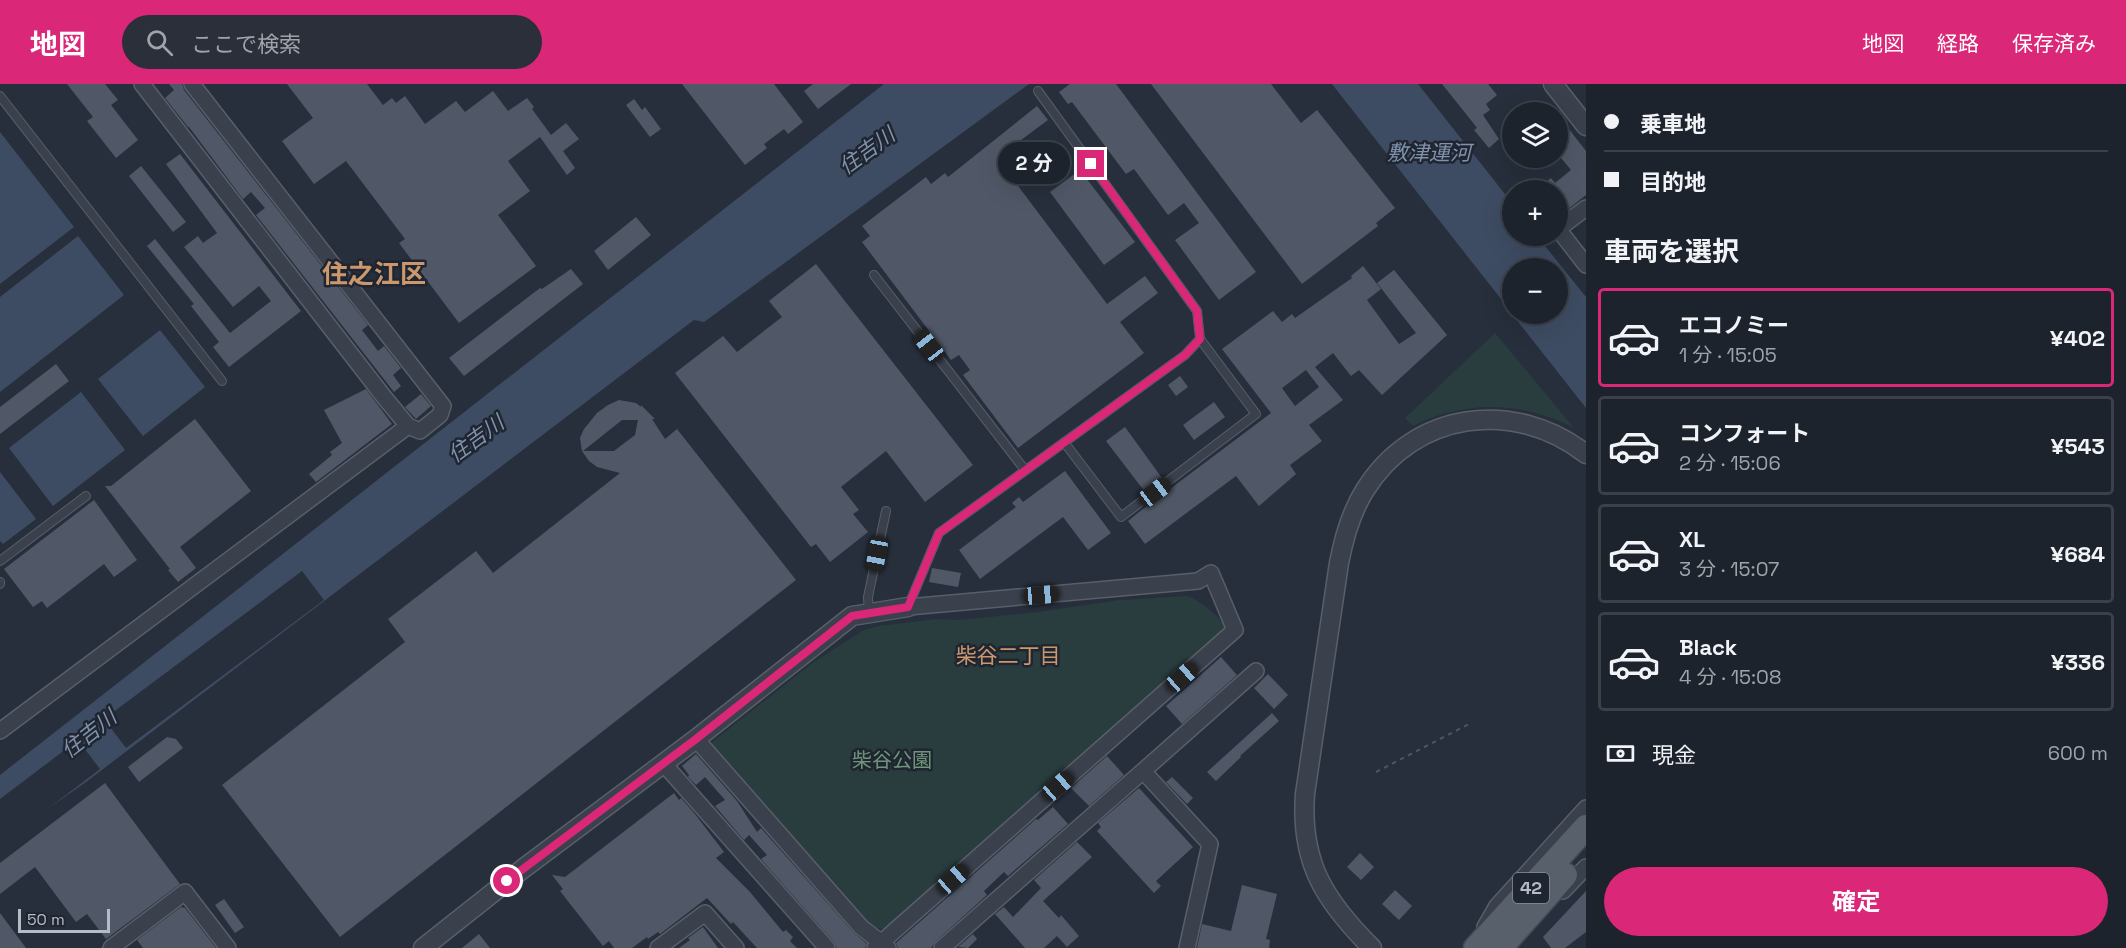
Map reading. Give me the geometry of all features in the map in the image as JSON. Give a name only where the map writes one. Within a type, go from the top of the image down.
[{"type":"main road","name":"42","points":[[1475,948],[1586,827]]},
{"type":"main road","name":"42","points":[[1500,948],[1586,851]]},
{"type":"street","points":[[142,84],[408,426],[420,430],[441,415],[443,406],[192,84]]},
{"type":"street","points":[[1553,84],[1586,126]]},
{"type":"street","points":[[1586,208],[1558,229],[1586,265]]},
{"type":"street","points":[[1372,948],[1343,918],[1324,891],[1311,860],[1305,828],[1305,794],[1339,563],[1351,519],[1370,482],[1397,452],[1428,433],[1467,421],[1511,420],[1556,435],[1586,454]]},
{"type":"street","points":[[0,731],[408,426]]},
{"type":"street","points":[[423,948],[852,616],[908,607],[1198,581],[1211,573],[1235,630],[882,946],[861,927],[696,739]]},
{"type":"street","points":[[942,948],[1256,670]]},
{"type":"street","points":[[663,763],[827,948]]},
{"type":"street","points":[[1143,771],[1210,844],[1187,948]]},
{"type":"street","points":[[1475,948],[1497,906],[1586,808]]},
{"type":"street","points":[[1507,948],[1516,943],[1586,867]]},
{"type":"street","points":[[111,948],[185,892],[228,948]]},
{"type":"street","points":[[658,948],[705,913],[736,948]]},
{"type":"lane","points":[[1038,91],[1197,311],[1200,339],[1256,414],[1121,517],[1064,442]]},
{"type":"lane","points":[[0,96],[222,381]]},
{"type":"lane","points":[[874,275],[1025,470]]},
{"type":"lane","points":[[908,607],[939,533],[1185,355],[1200,339]]},
{"type":"lane","points":[[0,561],[86,496]]},
{"type":"lane","points":[[869,614],[868,597],[886,511]]},
{"type":"path","points":[[1376,772],[1471,723]]},
{"type":"green space","points":[[1495,333],[1574,428],[1534,413],[1494,407],[1453,412],[1413,426],[1405,418]]},
{"type":"green space","name":"柴谷公園","points":[[1187,596],[1205,606],[1229,629],[1215,636],[890,929],[871,928],[716,752],[712,742],[814,662],[864,630],[937,619],[959,620],[1120,600]]},
{"type":"water","name":"住吉川","points":[[884,84],[1029,84],[704,322],[694,320],[86,782],[0,842],[0,775]]},
{"type":"water","name":"敷津運河","points":[[1332,84],[1418,84],[1502,190],[1502,246],[1545,246],[1555,258],[1502,258],[1502,300]]},
{"type":"water","points":[[0,132],[74,227],[0,284]]},
{"type":"water","points":[[78,236],[124,295],[0,392],[0,297]]},
{"type":"water","name":"敷津運河","points":[[1568,275],[1586,297],[1586,408],[1520,324],[1568,324]]},
{"type":"water","points":[[160,330],[205,387],[143,436],[98,379]]},
{"type":"water","points":[[81,392],[125,450],[53,506],[9,448]]},
{"type":"water","points":[[0,472],[36,519],[3,544],[0,541]]},
{"type":"pier","points":[[302,571],[324,600],[126,748],[104,719]]},
{"type":"pier","points":[[78,740],[100,769],[0,845],[0,799]]},
{"type":"building","points":[[67,84],[105,84],[118,100],[111,105],[138,140],[116,158],[87,121],[93,117]]},
{"type":"building","points":[[169,84],[182,84],[184,90],[368,325],[362,330],[378,351],[384,346],[401,368],[393,375],[401,386],[394,392],[256,215],[265,208],[251,192],[243,199],[165,98],[174,90]]},
{"type":"building","points":[[287,84],[367,84],[383,105],[392,98],[396,103],[405,96],[425,124],[456,101],[465,112],[493,91],[508,111],[527,98],[551,135],[566,123],[579,139],[563,151],[575,168],[567,175],[540,137],[508,161],[530,191],[498,215],[536,266],[459,323],[399,243],[405,239],[346,161],[314,184],[282,141],[313,118]]},
{"type":"building","points":[[682,84],[774,84],[803,122],[788,134],[784,129],[764,144],[767,148],[745,165]]},
{"type":"building","points":[[813,84],[851,84],[818,109],[804,91]]},
{"type":"building","points":[[1070,84],[1116,84],[1256,272],[1219,300],[1175,240],[1199,223],[1184,203],[1168,215],[1134,169],[1126,174],[1072,102],[1068,104],[1059,92]]},
{"type":"building","points":[[1151,84],[1271,84],[1301,123],[1317,110],[1395,208],[1376,223],[1378,226],[1302,284]]},
{"type":"building","points":[[1442,84],[1488,84],[1497,95],[1486,104],[1490,110],[1483,115],[1499,139],[1489,148],[1474,130],[1477,128]]},
{"type":"building","points":[[634,99],[642,110],[645,107],[661,129],[650,137],[626,105]]},
{"type":"building","points":[[1037,106],[1048,120],[997,158],[1107,304],[1145,276],[1158,293],[1120,322],[1144,353],[1018,448],[963,375],[970,370],[959,355],[951,360],[862,242],[870,236],[862,226],[926,177],[931,184],[945,173],[948,177]]},
{"type":"building","points":[[1568,128],[1586,151],[1586,195],[1568,209],[1568,180],[1559,180],[1571,170],[1568,166]]},
{"type":"building","points":[[180,154],[301,311],[229,367],[213,347],[219,342],[191,306],[194,304],[147,246],[155,239],[230,333],[271,301],[259,286],[233,307],[184,247],[198,236],[203,243],[217,233],[166,164]]},
{"type":"building","points":[[141,166],[186,222],[173,232],[129,176]]},
{"type":"building","points":[[1080,170],[1135,242],[1104,265],[1050,192]]},
{"type":"building","points":[[636,217],[651,235],[608,270],[594,251]]},
{"type":"building","points":[[816,264],[973,465],[925,502],[886,451],[841,487],[859,510],[853,514],[868,532],[830,562],[816,544],[811,547],[675,373],[723,336],[737,352],[782,317],[769,301]]},
{"type":"building","points":[[1363,266],[1381,289],[1367,300],[1399,344],[1416,333],[1377,283],[1394,270],[1447,335],[1382,395],[1359,370],[1351,376],[1333,353],[1315,367],[1343,400],[1309,425],[1322,441],[1290,465],[1296,474],[1259,506],[1236,476],[1145,544],[1128,521],[1271,413],[1222,349],[1273,311],[1282,322],[1292,314],[1295,318],[1352,278],[1351,276]],"holes":[[[1306,370],[1319,387],[1295,406],[1282,388]]]},
{"type":"building","points":[[571,269],[583,284],[464,376],[449,358],[540,288],[542,289]]},
{"type":"building","points":[[56,364],[69,381],[0,434],[0,407]]},
{"type":"building","points":[[1180,376],[1188,387],[1176,396],[1168,385]]},
{"type":"building","points":[[366,389],[392,424],[316,482],[309,474],[332,455],[330,452],[342,443],[324,410]]},
{"type":"building","points":[[421,394],[431,406],[416,419],[405,407]]},
{"type":"building","points":[[619,400],[636,403],[641,407],[641,405],[655,419],[652,419],[665,439],[677,429],[796,580],[340,937],[222,785],[405,642],[388,619],[476,551],[493,573],[620,473],[597,467],[582,451],[580,438],[584,429],[597,413]],"holes":[[[622,420],[638,420],[635,435],[614,451],[583,451]]]},
{"type":"building","points":[[1214,402],[1225,417],[1194,440],[1183,425]]},
{"type":"building","points":[[195,419],[251,491],[180,547],[196,568],[178,582],[105,486],[111,486]]},
{"type":"building","points":[[1125,427],[1162,478],[1145,492],[1106,441]]},
{"type":"building","points":[[1065,471],[1111,533],[1088,550],[1063,517],[980,579],[959,550],[1016,507],[1012,503],[1019,497],[1023,502]]},
{"type":"building","points":[[94,500],[137,560],[114,577],[104,564],[47,608],[42,601],[33,607],[4,569]]},
{"type":"building","points":[[932,568],[961,573],[958,587],[929,582]]},
{"type":"building","points":[[1221,657],[1237,675],[1182,724],[1166,706]]},
{"type":"building","points":[[1268,674],[1288,695],[1274,709],[1254,688]]},
{"type":"building","points":[[1272,713],[1279,721],[1216,781],[1207,772]]},
{"type":"building","points":[[167,737],[176,739],[183,748],[139,782],[128,767]]},
{"type":"building","points":[[696,754],[737,801],[757,832],[761,828],[854,933],[867,944],[865,948],[837,948],[761,859],[767,855],[749,835],[744,840],[715,806],[725,800],[705,777],[696,785],[688,777],[689,775],[682,766]]},
{"type":"building","points":[[1107,756],[1124,775],[1089,806],[1071,788]]},
{"type":"building","points":[[1172,777],[1193,798],[1187,804],[1166,782]]},
{"type":"building","points":[[105,783],[180,884],[106,939],[87,914],[76,922],[35,867],[0,894],[0,863]]},
{"type":"building","points":[[1139,788],[1193,847],[1156,881],[1161,886],[1154,893],[1097,831],[1101,827],[1098,823]]},
{"type":"building","points":[[674,793],[695,814],[724,852],[716,858],[750,892],[783,932],[786,930],[793,937],[790,941],[797,948],[757,948],[707,898],[660,934],[658,932],[648,939],[647,937],[632,948],[614,948],[609,941],[603,946],[560,891],[563,889],[552,875],[565,877]]},
{"type":"building","points":[[1053,807],[1068,824],[1008,876],[1004,872],[984,891],[987,895],[931,948],[898,948],[896,943],[1036,819],[1038,820]]},
{"type":"building","points":[[1077,842],[1092,857],[1043,901],[1059,918],[1061,915],[1079,936],[1067,947],[1057,936],[1044,948],[1025,948],[995,914],[1004,907],[1013,917],[1041,888],[1034,880]]},
{"type":"building","points":[[1360,853],[1374,867],[1361,880],[1347,867]]},
{"type":"building","points":[[1242,885],[1277,894],[1266,939],[1270,940],[1269,948],[1197,948],[1202,924],[1231,931]]},
{"type":"building","points":[[1395,890],[1412,906],[1399,920],[1382,904]]},
{"type":"building","points":[[1586,891],[1586,932],[1565,948],[1551,948],[1543,937]]},
{"type":"building","points":[[224,899],[244,927],[235,933],[215,905]]},
{"type":"building","points":[[181,907],[185,908],[216,948],[143,948],[137,940]]},
{"type":"building","points":[[0,913],[26,948],[0,948]]},
{"type":"building","points":[[703,927],[718,948],[679,948],[690,940],[688,938]]},
{"type":"building","points":[[479,934],[490,948],[462,948]]},
{"type":"building","points":[[973,934],[977,939],[968,948],[958,947]]},
{"type":"district","name":"住之江区","points":[[374,274]]},
{"type":"district","name":"柴谷二丁目","points":[[1008,656]]},
{"type":"route","points":[[507,881],[696,739],[852,616],[908,607],[939,533],[1185,355],[1200,339],[1197,311],[1091,164]]}]
